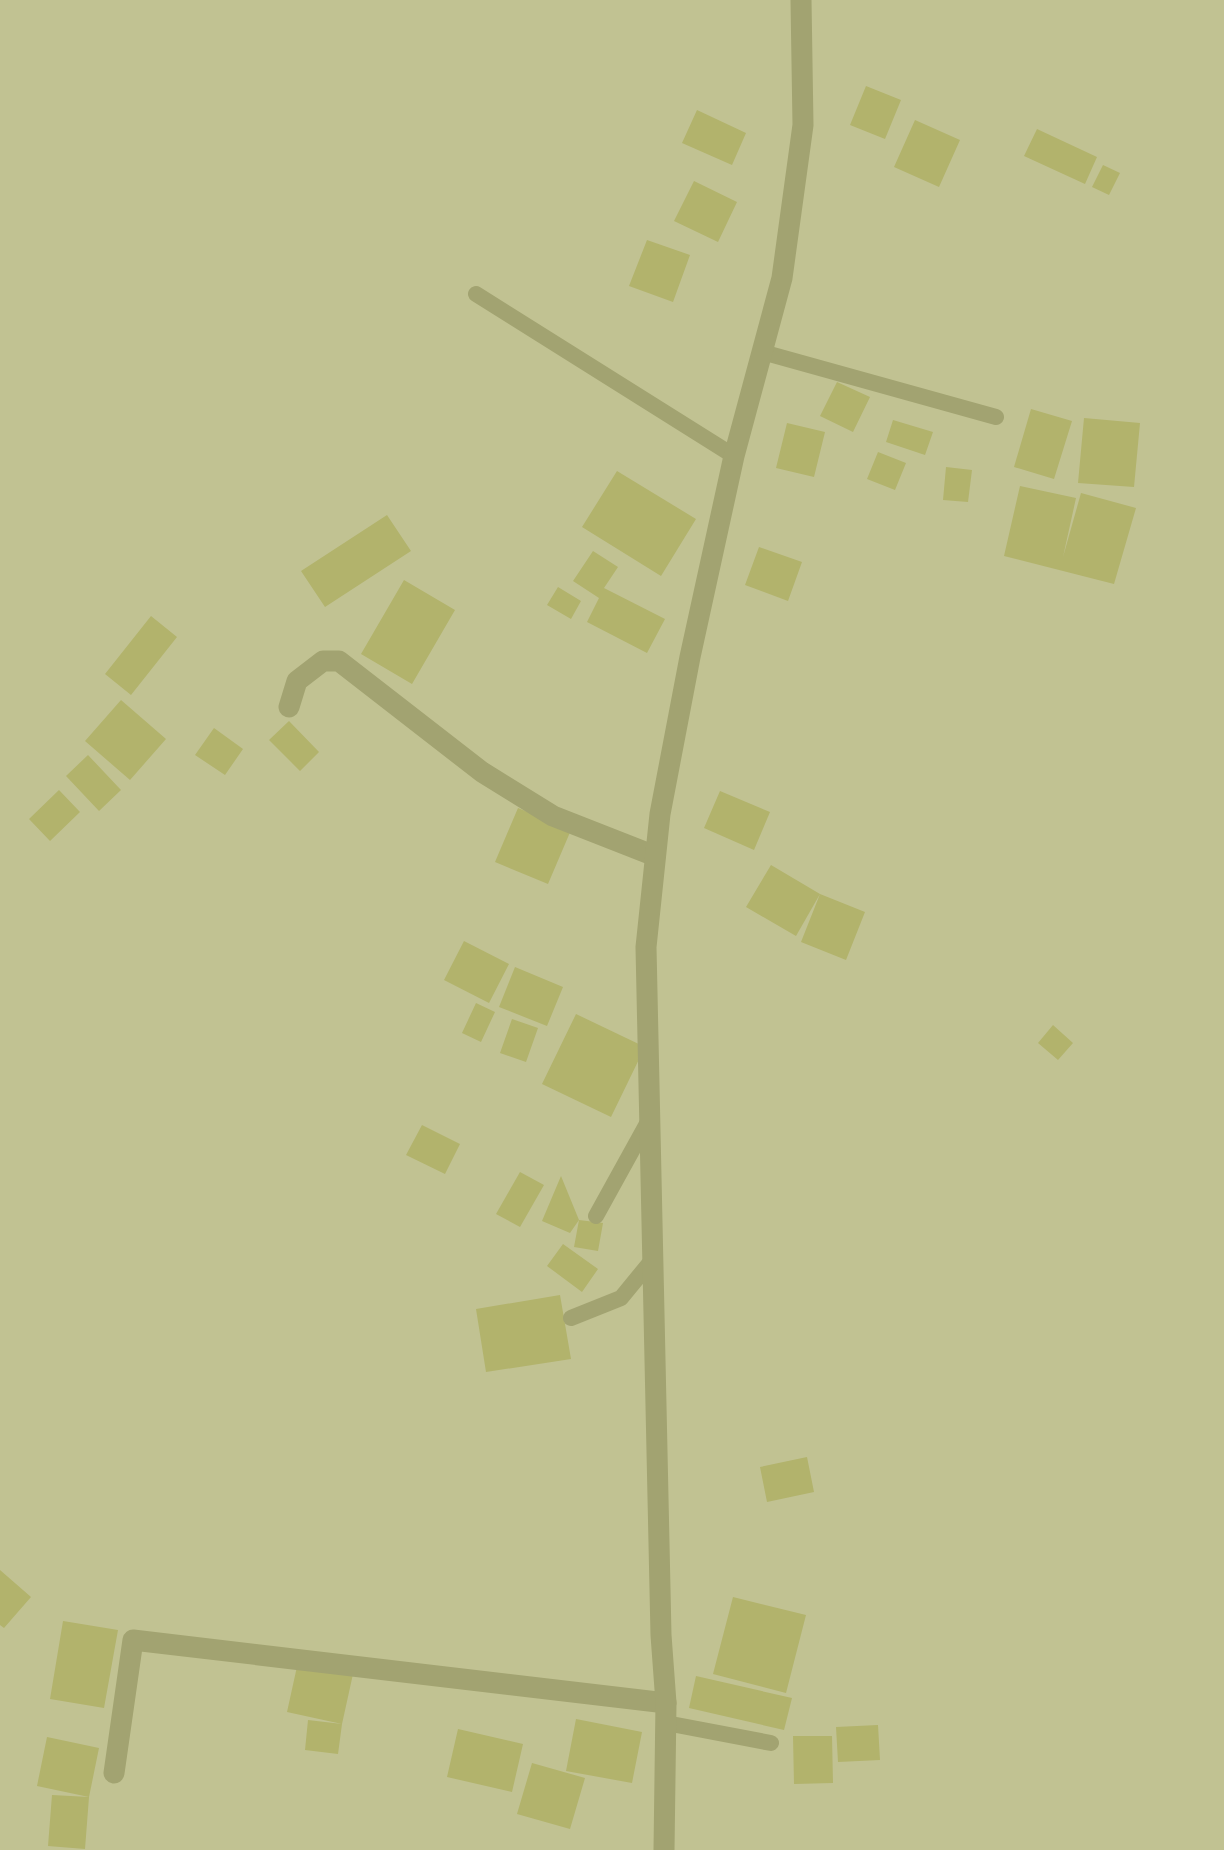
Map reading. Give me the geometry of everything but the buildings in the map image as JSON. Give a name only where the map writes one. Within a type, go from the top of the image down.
[{"type":"street","points":[[664,1850],[666,1713],[660,1635],[646,947],[660,814],[690,657],[734,456],[782,278],[803,125],[801,0]]},
{"type":"street","points":[[289,707],[297,681],[323,662],[339,660],[482,772],[553,816],[655,856]]},
{"type":"street","points":[[114,1773],[133,1640],[666,1713]]},
{"type":"lane","points":[[476,294],[734,456]]},
{"type":"lane","points":[[762,352],[996,417]]},
{"type":"lane","points":[[596,1216],[650,1118]]},
{"type":"lane","points":[[571,1318],[621,1298],[653,1259]]},
{"type":"lane","points":[[666,1713],[771,1743]]},
{"type":"green space","points":[[0,0],[1224,0],[1224,1850],[0,1850]]}]
